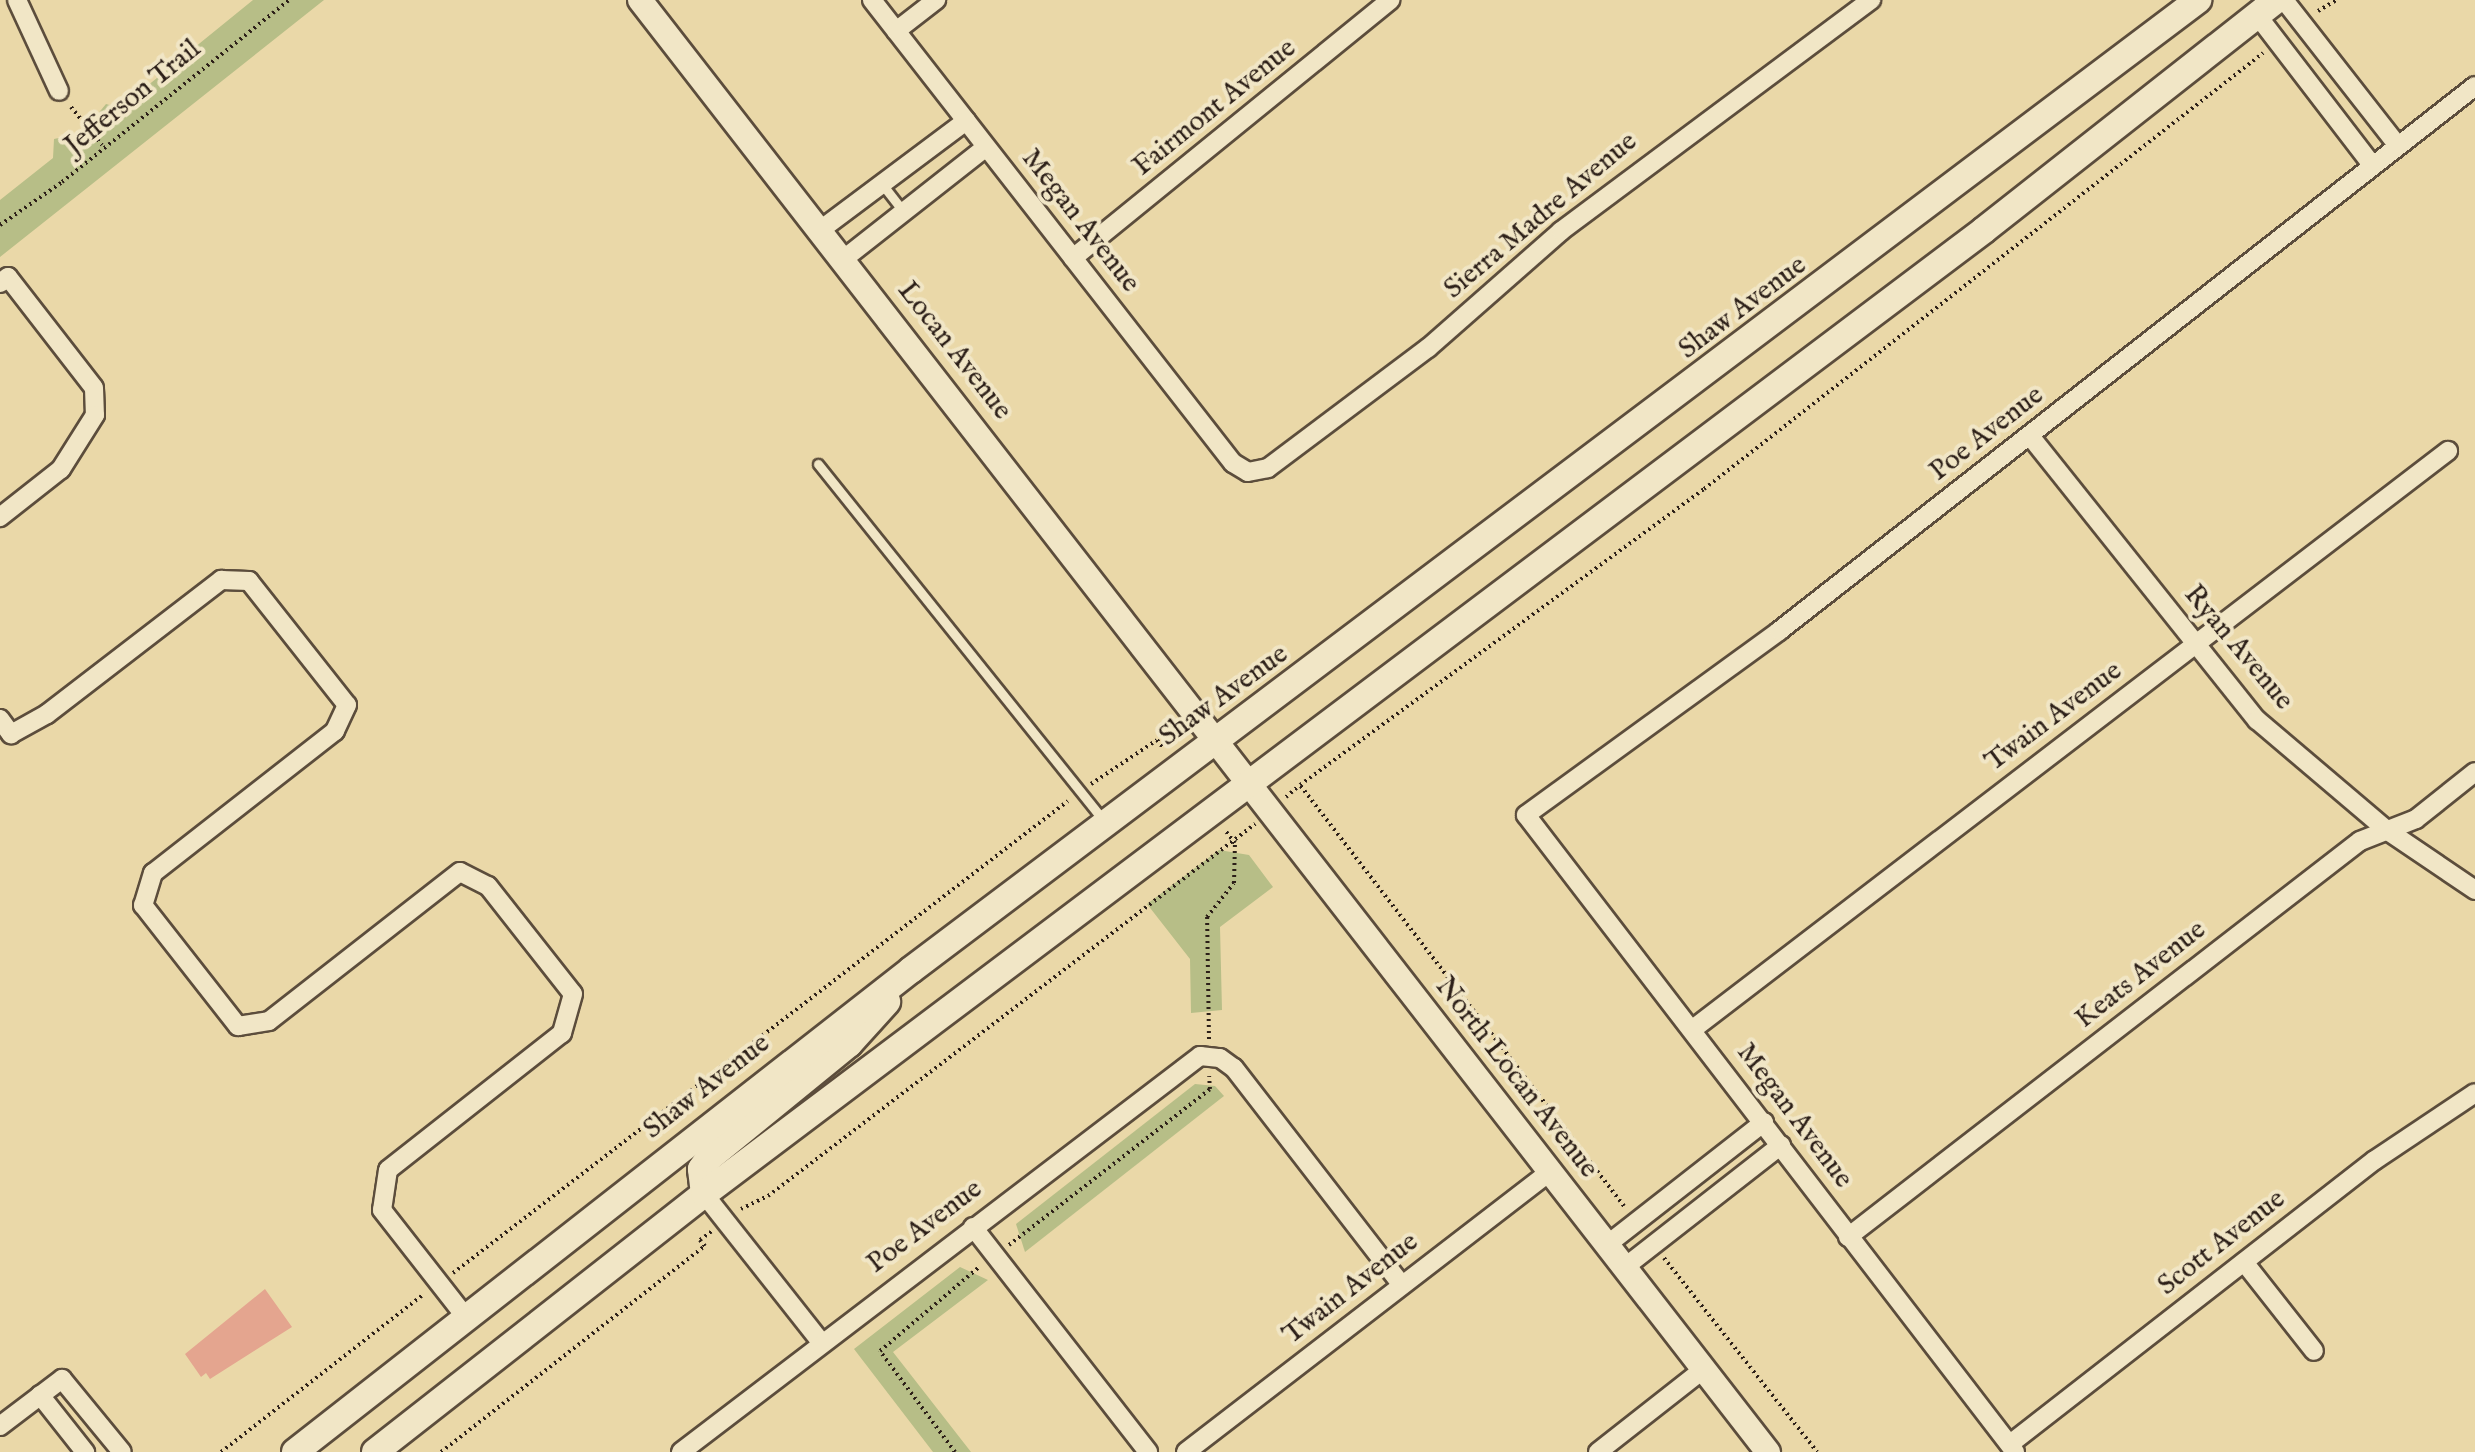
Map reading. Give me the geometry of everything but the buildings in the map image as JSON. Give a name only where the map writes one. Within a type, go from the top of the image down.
[{"type":"main road","name":"Shaw Avenue","points":[[295,1452],[464,1315],[911,970],[2198,0]]},
{"type":"main road","points":[[375,1452],[704,1194],[1984,230],[2264,5]]},
{"type":"main road","points":[[704,1194],[701,1169],[708,1159],[849,1044],[911,970]]},
{"type":"street","points":[[17,0],[59,91]]},
{"type":"street","name":"Locan Avenue","points":[[640,0],[823,228],[1216,742]]},
{"type":"street","name":"Megan Avenue","points":[[872,0],[1233,463],[1248,472]]},
{"type":"street","points":[[896,31],[936,0]]},
{"type":"street","name":"Fairmont Avenue","points":[[1073,258],[1390,0]]},
{"type":"street","name":"Sierra Madre Avenue","points":[[1248,472],[1268,468],[1428,348],[1561,231],[1871,0]]},
{"type":"street","points":[[2284,0],[2398,146]]},
{"type":"street","points":[[2264,5],[2373,166]]},
{"type":"street","name":"Poe Avenue","points":[[1526,815],[2030,436],[2475,86]]},
{"type":"street","points":[[823,228],[966,121]]},
{"type":"street","points":[[845,258],[986,147]]},
{"type":"street","points":[[0,283],[8,277],[94,388],[95,415],[61,469],[0,517]]},
{"type":"street","name":"Ryan Avenue","points":[[2030,436],[2257,720],[2388,831],[2475,890]]},
{"type":"street","name":"Twain Avenue","points":[[1693,1029],[2448,451]]},
{"type":"street","points":[[0,719],[11,734],[47,714],[221,580],[249,581],[347,705],[335,731],[153,873],[143,905],[238,1026],[269,1021],[460,872],[488,886],[573,994],[562,1033],[388,1170],[382,1210],[464,1315]]},
{"type":"street","name":"North Locan Avenue","points":[[1216,742],[1768,1452]]},
{"type":"street","name":"Keats Avenue","points":[[1848,1237],[2360,841],[2416,819],[2475,772]]},
{"type":"street","name":"Megan Avenue","points":[[1526,815],[2012,1448]]},
{"type":"street","name":"Poe Avenue","points":[[681,1452],[1180,1067],[1209,1055],[1234,1068],[1402,1285]]},
{"type":"street","name":"Scott Avenue","points":[[2012,1448],[2375,1160],[2475,1093]]},
{"type":"street","points":[[1608,1244],[1764,1122]]},
{"type":"street","points":[[1625,1267],[1781,1145]]},
{"type":"street","name":"Twain Avenue","points":[[1186,1452],[1551,1171]]},
{"type":"street","points":[[704,1194],[821,1342]]},
{"type":"street","points":[[973,1227],[1148,1452]]},
{"type":"street","points":[[2244,1262],[2314,1351]]},
{"type":"street","points":[[1598,1452],[1704,1369]]},
{"type":"street","points":[[0,1426],[62,1379],[122,1452]]},
{"type":"street","points":[[40,1395],[85,1452]]},
{"type":"lane","points":[[882,184],[904,212]]},
{"type":"lane","points":[[818,464],[1106,824]]},
{"type":"path","name":"Jefferson Trail","points":[[0,225],[62,182],[102,145],[289,0]]},
{"type":"path","points":[[2314,12],[2336,0]]},
{"type":"path","points":[[1625,1207],[1300,785],[1704,489],[2262,53]]},
{"type":"path","points":[[59,91],[102,145]]},
{"type":"path","points":[[221,1452],[1080,792],[1157,740],[1179,769]]},
{"type":"path","points":[[441,1452],[705,1246],[700,1240],[768,1196],[1235,843],[1211,812]]},
{"type":"path","points":[[1667,1261],[1817,1452]]},
{"type":"green space","points":[[253,0],[324,0],[0,257],[0,200],[53,158],[54,139],[82,133],[106,104],[120,108]]},
{"type":"green space","points":[[1219,850],[1249,855],[1273,887],[1220,927],[1222,1010],[1191,1013],[1190,959],[1147,904]]},
{"type":"green space","points":[[1195,1084],[1215,1086],[1224,1096],[1025,1252],[1016,1224]]},
{"type":"green space","points":[[960,1267],[988,1280],[893,1352],[971,1452],[933,1452],[854,1349]]}]
